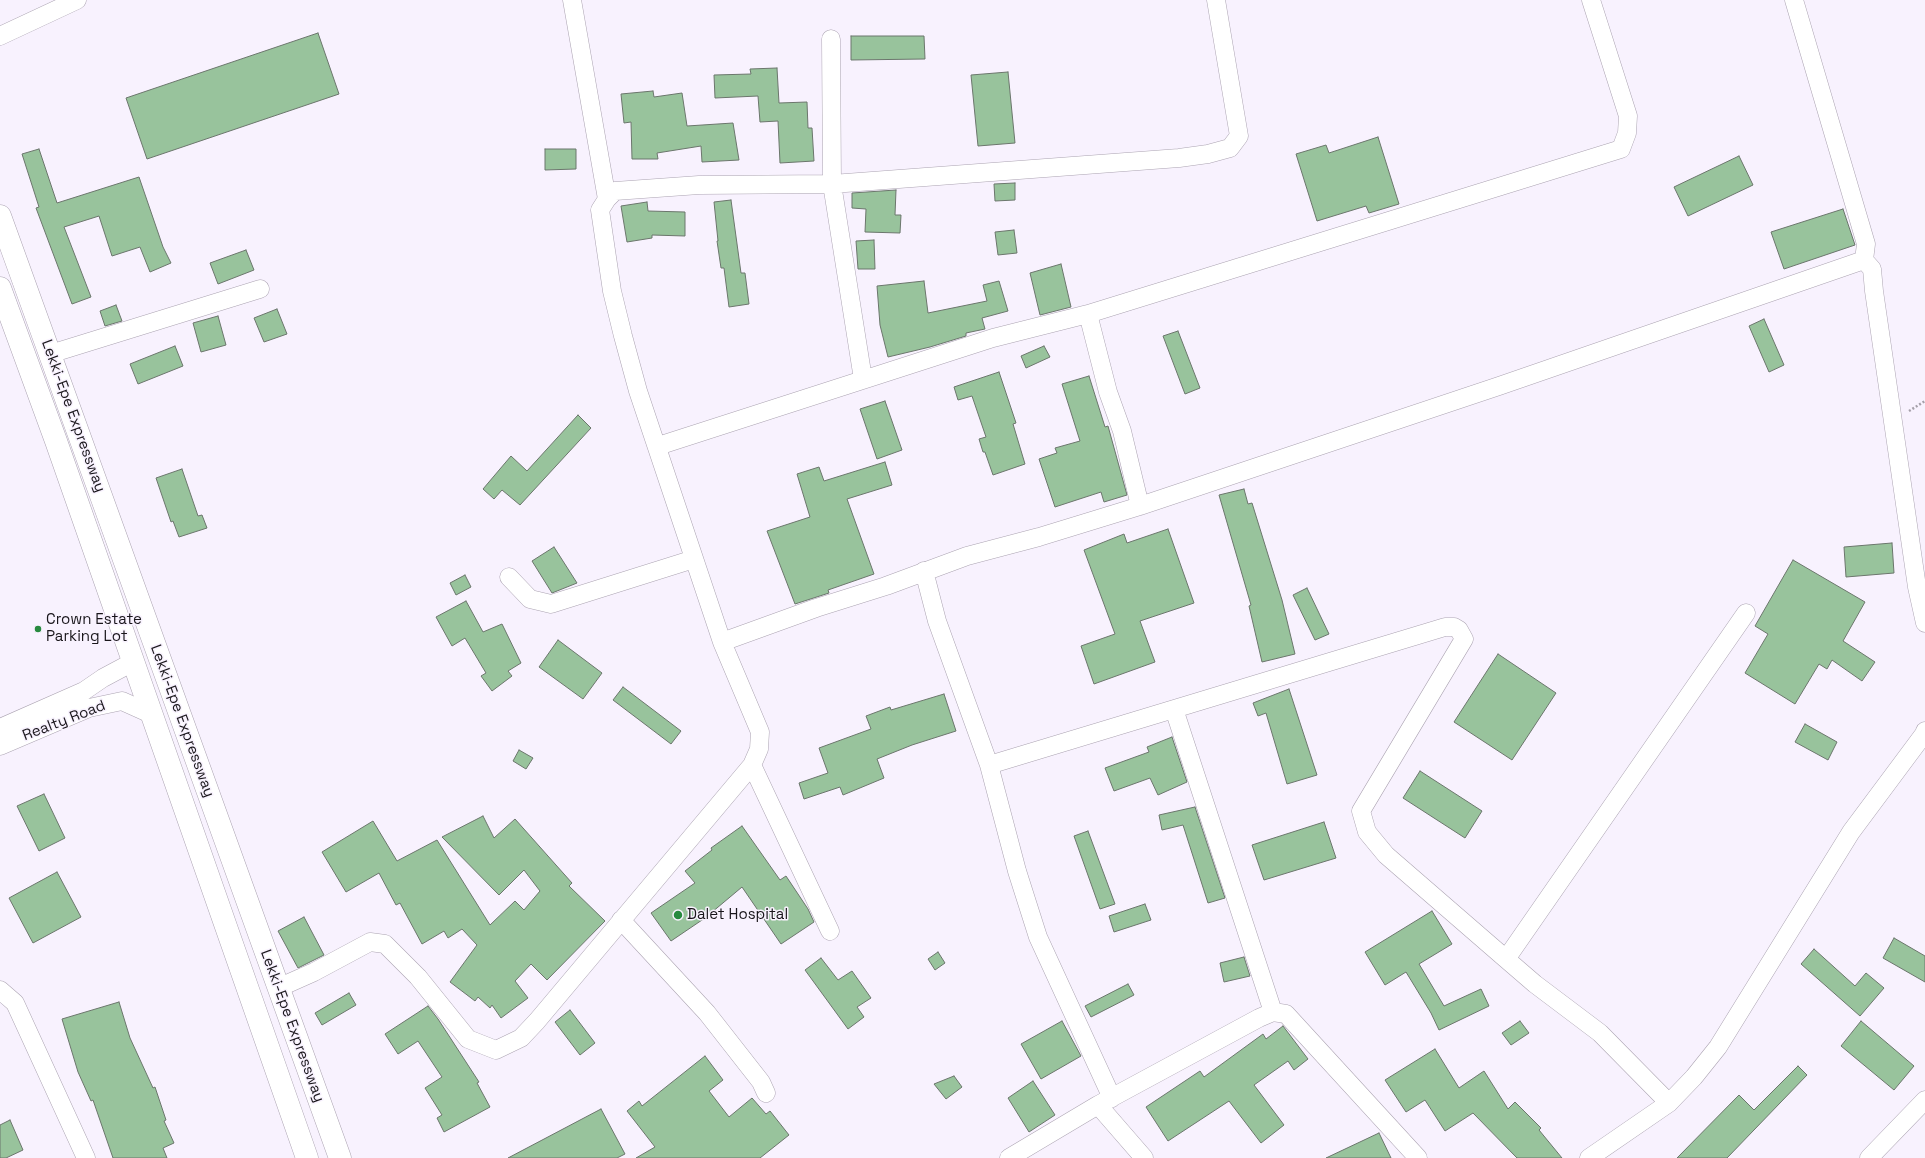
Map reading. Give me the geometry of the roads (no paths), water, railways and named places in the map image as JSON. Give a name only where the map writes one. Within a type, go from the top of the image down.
[{"type":"highway","name":"Lekki-Epe Expressway","points":[[0,216],[340,1158]]},
{"type":"highway","name":"Lekki-Epe Expressway","points":[[0,288],[56,441],[307,1158]]},
{"type":"street","points":[[0,36],[77,0]]},
{"type":"street","points":[[572,0],[607,199]]},
{"type":"street","points":[[278,988],[314,972],[370,942],[385,944],[418,977],[468,1039],[496,1050],[521,1038],[537,1021],[752,765],[759,749],[760,732],[722,642],[658,446],[638,391],[612,291],[600,210],[607,199],[615,191],[699,185],[832,184],[1180,158],[1208,154],[1230,148],[1239,136],[1216,0]]},
{"type":"street","points":[[658,446],[993,338],[1088,314],[1621,149],[1628,133],[1628,116],[1591,0]]},
{"type":"street","points":[[1794,0],[1866,244],[1864,260],[1872,269],[1917,587],[1925,623]]},
{"type":"street","points":[[831,39],[832,184],[863,379]]},
{"type":"street","points":[[722,642],[816,608],[886,586],[967,556],[1039,538],[1140,506],[1499,386],[1864,260]]},
{"type":"street","points":[[50,354],[260,289]]},
{"type":"street","points":[[1088,314],[1108,392],[1122,431],[1140,506]]},
{"type":"street","points":[[509,577],[530,599],[551,604],[694,559]]},
{"type":"street","points":[[924,571],[937,621],[989,765],[1017,871],[1038,937],[1105,1102],[1144,1158]]},
{"type":"street","points":[[1506,959],[1746,613]]},
{"type":"street","points":[[989,765],[1445,627],[1454,627],[1459,630],[1464,639],[1361,811],[1367,832],[1386,855],[1506,959],[1535,984],[1600,1033],[1669,1103]]},
{"type":"street","name":"Realty Road","points":[[0,728],[84,691],[103,678],[133,662]]},
{"type":"street","name":"Realty Road","points":[[0,746],[89,708],[122,701],[151,714]]},
{"type":"street","points":[[1174,709],[1273,1012]]},
{"type":"street","points":[[1589,1158],[1669,1103],[1694,1077],[1718,1047],[1851,832],[1925,734]]},
{"type":"street","points":[[752,765],[830,931]]},
{"type":"street","points":[[621,920],[707,1012],[761,1082],[766,1093]]},
{"type":"street","points":[[0,990],[15,1003],[86,1158]]},
{"type":"street","points":[[1009,1158],[1105,1102],[1259,1018],[1273,1012],[1286,1014],[1418,1158]]},
{"type":"street","points":[[1869,1158],[1925,1100]]},
{"type":"place","name":"Crown Estate Parking Lot","points":[[38,629]]},
{"type":"place","name":"Dalet Hospital","points":[[678,915]]}]
